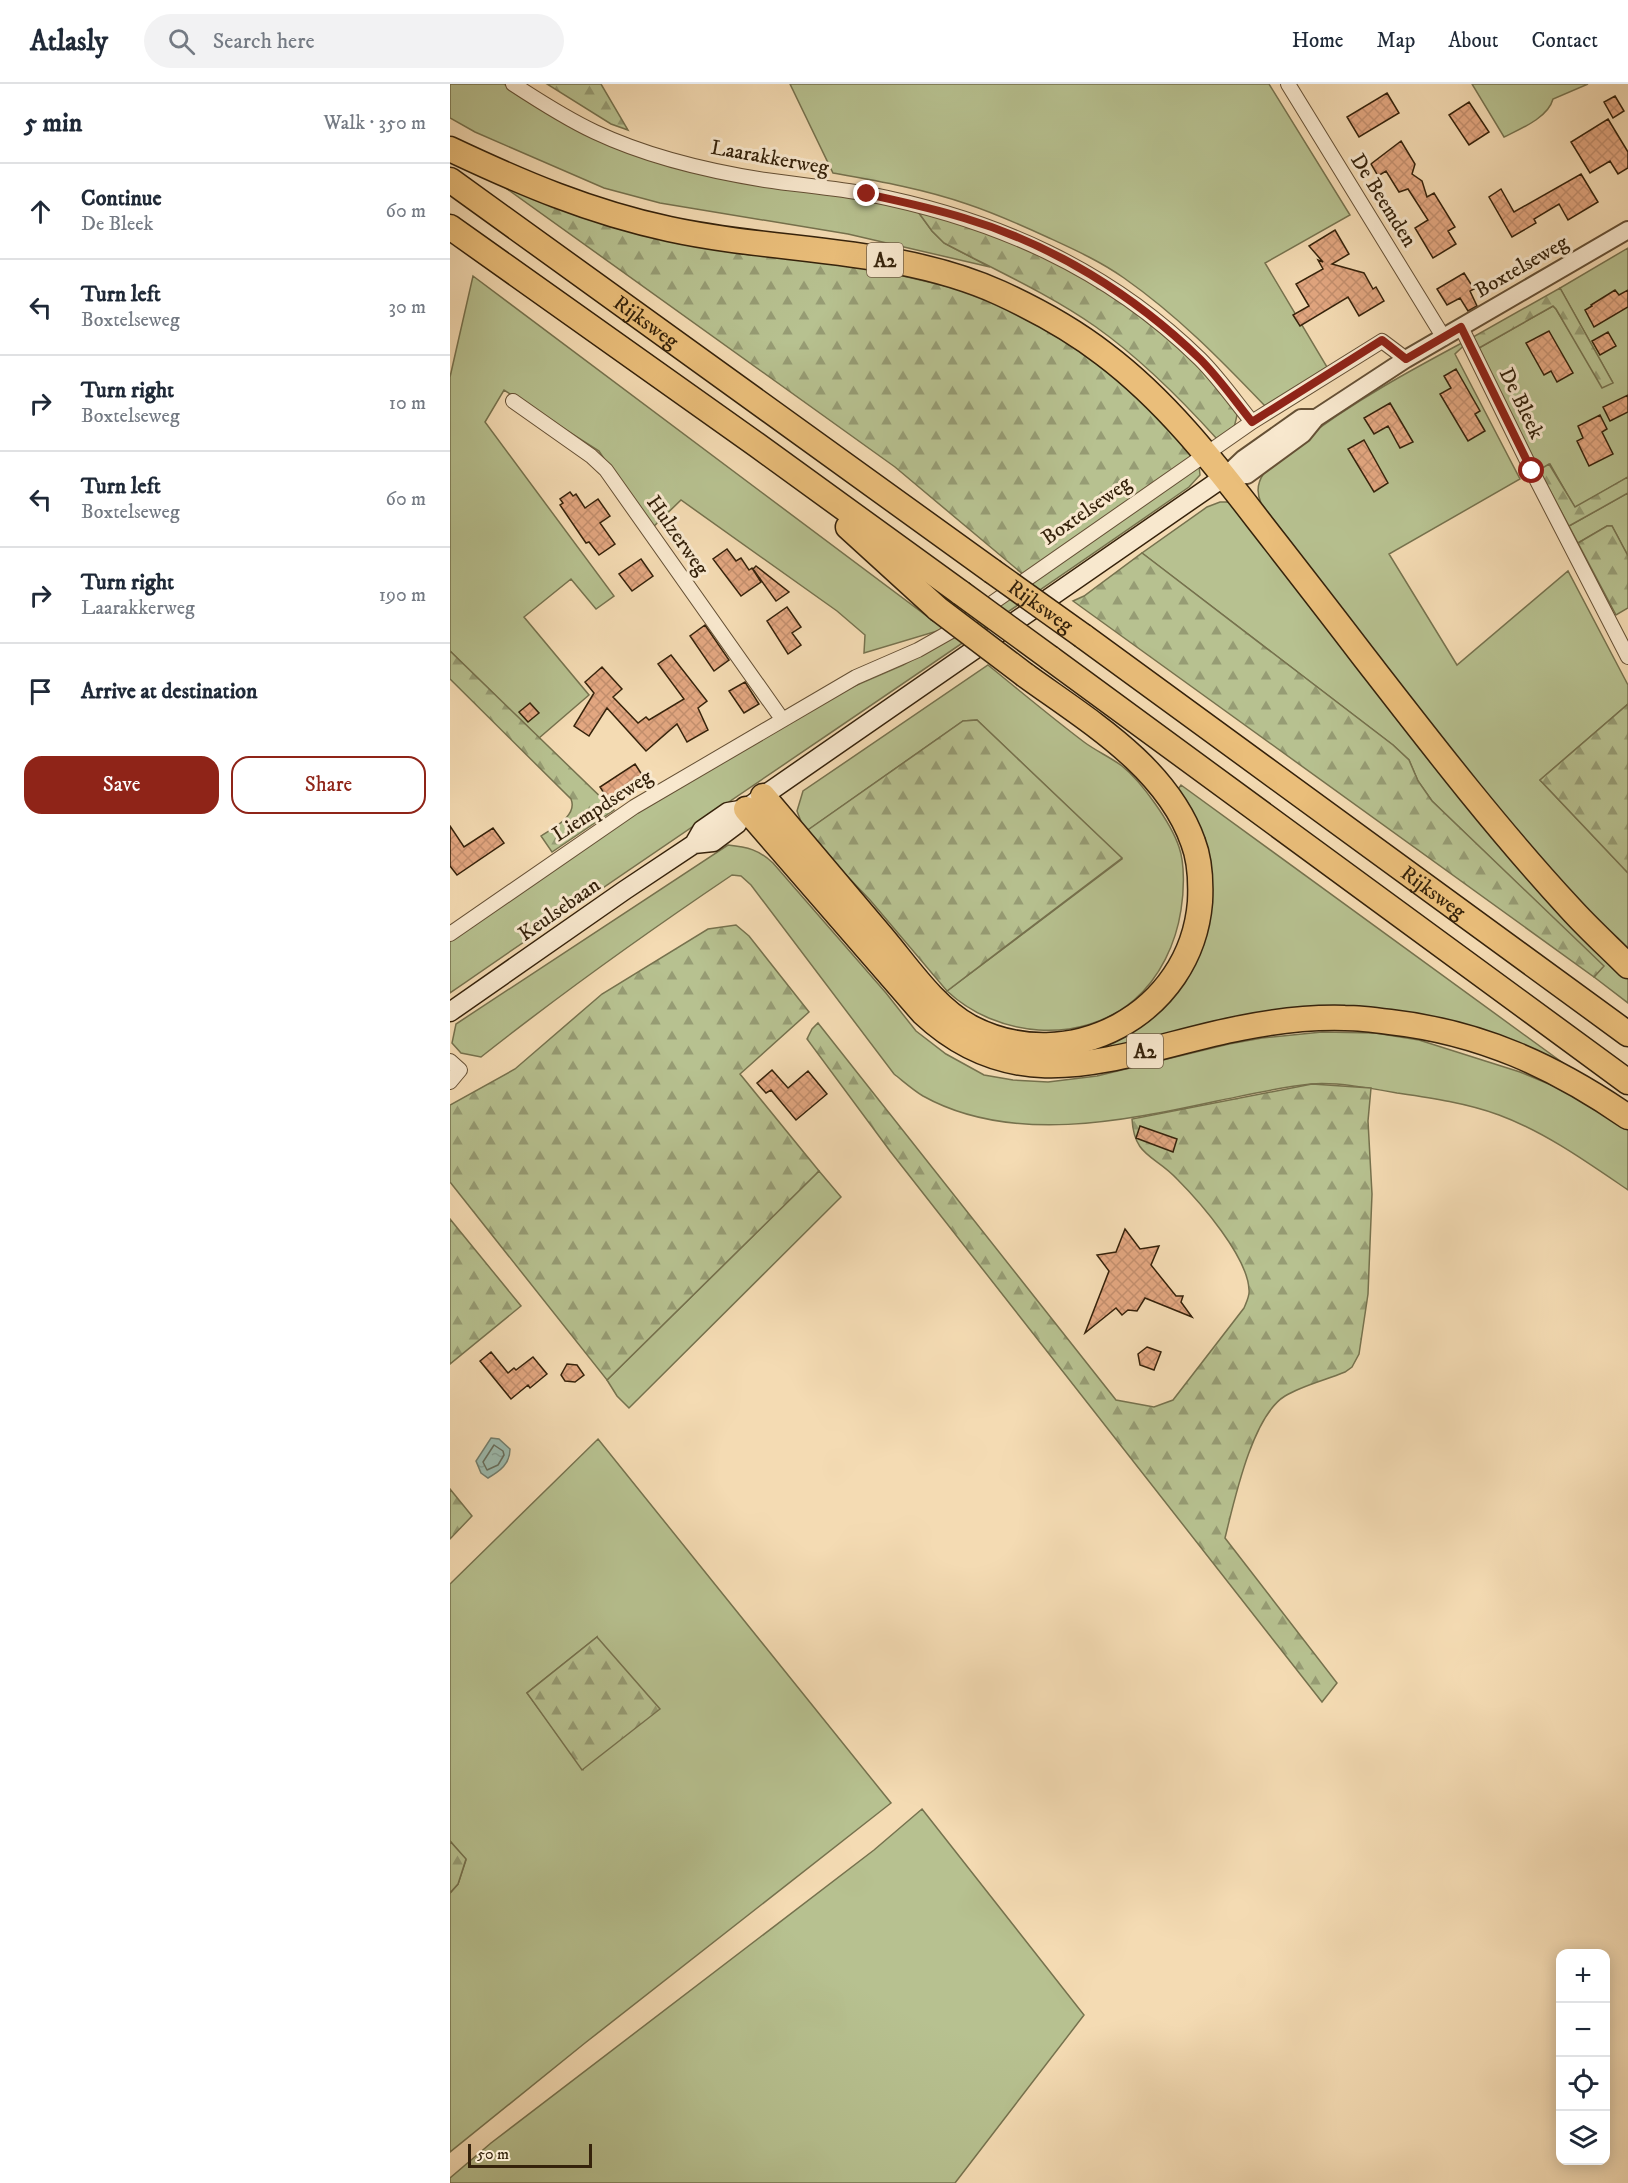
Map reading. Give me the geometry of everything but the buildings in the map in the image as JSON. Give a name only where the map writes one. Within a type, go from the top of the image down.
[{"type":"highway","name":"A2","points":[[450,148],[512,178],[593,209],[669,230],[740,242],[837,251],[909,264],[962,278],[1000,293],[1046,316],[1105,355],[1161,404],[1206,454],[1454,773],[1569,907],[1628,966]]},
{"type":"highway","name":"Rijksweg","points":[[450,180],[1083,636],[1628,1034]]},
{"type":"highway","name":"Rijksweg","points":[[450,227],[961,593],[1628,1082]]},
{"type":"highway","name":"A2","points":[[755,803],[945,1009],[956,1018],[990,1036],[1034,1046],[1069,1044],[1112,1030],[1127,1022],[1169,984],[1194,936],[1199,914],[1200,891],[1194,844],[1172,799],[1137,759],[938,609],[757,445]]},
{"type":"highway","name":"A2","points":[[755,803],[923,1013],[958,1041],[991,1056],[1031,1065],[1064,1065],[1123,1057],[1240,1028],[1280,1022],[1347,1017],[1410,1024],[1464,1036],[1505,1049],[1558,1073],[1628,1117]]},
{"type":"main road","name":"Boxtelseweg","points":[[694,844],[702,830],[728,812],[755,803],[1224,477]]},
{"type":"main road","name":"Keulsebaan","points":[[450,1012],[694,844]]},
{"type":"street","name":"Laarakkerweg","points":[[513,84],[594,132],[652,154],[763,180],[867,194],[924,207],[966,218],[1042,248],[1074,264],[1126,297],[1201,360],[1252,422]]},
{"type":"street","name":"De Beemden","points":[[1288,84],[1444,338]]},
{"type":"street","name":"Boxtelseweg","points":[[1224,477],[1243,459],[1301,418],[1316,418],[1406,359],[1628,230]]},
{"type":"street","name":"De Bleek","points":[[1461,327],[1628,657]]},
{"type":"street","name":"Boxtelseweg","points":[[782,719],[856,677],[918,650],[955,629],[1252,422],[1382,340],[1406,359]]},
{"type":"street","name":"Hulzerweg","points":[[513,401],[591,456],[606,470],[782,719]]},
{"type":"street","name":"Liempdseweg","points":[[450,934],[634,807],[782,719]]},
{"type":"street","points":[[450,1061],[460,1070],[450,1082]]},
{"type":"green space","points":[[450,84],[504,84],[602,140],[916,209],[944,243],[990,267],[848,234],[660,203],[604,188],[475,132],[450,118]]},
{"type":"green space","points":[[547,84],[601,84],[628,130],[611,124]]},
{"type":"green space","points":[[790,84],[1269,84],[1350,215],[1265,263],[1327,367],[1266,407],[1181,323],[1144,292],[1096,261],[1067,246],[967,204],[884,182],[833,173]]},
{"type":"green space","points":[[1472,84],[1588,84],[1553,99],[1540,117],[1504,137]]},
{"type":"green space","points":[[496,181],[980,294],[1041,327],[1093,360],[1138,399],[1193,455],[1025,576],[895,467]]},
{"type":"green space","points":[[916,209],[960,221],[1042,255],[1111,293],[1190,356],[1238,411],[1234,428],[1217,439],[1159,380],[1113,339],[1060,304],[944,243]]},
{"type":"green space","points":[[1628,248],[1628,477],[1575,508],[1550,464],[1539,470],[1479,348],[1553,306],[1573,337],[1613,383],[1560,288]]},
{"type":"green space","points":[[473,276],[944,629],[864,653],[865,635],[837,611],[681,500],[651,529],[599,451],[504,390],[485,422],[614,596],[596,609],[571,579],[524,617],[589,695],[539,738],[450,651],[450,377]]},
{"type":"green space","points":[[1560,288],[1613,383],[1602,388],[1553,306],[1479,348],[1473,337]]},
{"type":"green space","points":[[1473,337],[1455,354],[1520,479],[1389,554],[1457,665],[1568,571],[1628,685],[1628,704],[1540,780],[1628,873],[1628,958],[1549,875],[1398,683],[1261,503],[1258,495],[1259,484],[1267,469],[1285,453],[1362,399]]},
{"type":"green space","points":[[1549,464],[1575,507],[1628,477],[1628,493],[1569,526],[1539,470]]},
{"type":"green space","points":[[1199,466],[1200,475],[1189,487],[450,993],[450,940],[624,821],[677,788],[843,691],[903,665],[953,637]]},
{"type":"green space","points":[[1628,493],[1628,556],[1612,526],[1607,526],[1578,543],[1569,526]]},
{"type":"green space","points":[[1220,502],[1230,502],[1628,973],[1628,1003],[1594,977],[1603,966],[1432,801],[1418,781],[1409,760],[1393,745],[1142,553],[1207,507]]},
{"type":"green space","points":[[1607,526],[1612,526],[1628,556],[1628,608],[1616,615],[1578,543]]},
{"type":"green space","points":[[1142,553],[1393,745],[1409,760],[1418,781],[1432,801],[1604,966],[1594,977],[1073,601],[1084,596]]},
{"type":"green space","points":[[450,651],[614,810],[552,852],[541,836],[568,816],[571,811],[571,799],[450,679]]},
{"type":"green space","points":[[988,665],[1084,742],[1130,773],[1163,815],[1181,854],[1183,895],[1179,922],[1171,947],[1159,971],[1134,1000],[1112,1015],[1089,1024],[1064,1029],[1039,1030],[1013,1026],[989,1018],[967,1006],[947,991],[1122,859],[977,720],[963,721],[805,832],[797,811],[803,791]]},
{"type":"green space","points":[[1628,704],[1628,873],[1540,780]]},
{"type":"green space","points":[[977,720],[1122,858],[947,991],[870,900],[805,832],[963,721]]},
{"type":"green space","points":[[1181,785],[1563,1063],[1559,1066],[1380,1015],[1092,1055],[1093,1048],[1204,937],[1176,792]]},
{"type":"green space","points":[[728,845],[753,850],[773,863],[916,1031],[946,1054],[984,1075],[1013,1080],[1048,1082],[1097,1076],[1229,1044],[1322,1032],[1375,1033],[1419,1040],[1520,1072],[1568,1092],[1628,1130],[1628,1190],[1549,1139],[1499,1115],[1448,1101],[1354,1086],[1299,1085],[1144,1116],[1068,1124],[1030,1124],[993,1120],[957,1111],[923,1096],[894,1074],[751,885],[741,876],[732,875],[668,919],[481,1057],[461,1053],[452,1043],[456,1024]]},
{"type":"green space","points":[[736,925],[749,936],[809,1012],[740,1074],[819,1171],[607,1380],[450,1182],[450,1105],[515,1069],[602,994],[708,929]]},
{"type":"green space","points":[[818,1023],[1116,1400],[1154,1407],[1173,1400],[1244,1308],[1249,1290],[1247,1277],[1232,1246],[1198,1201],[1169,1171],[1141,1148],[1134,1132],[1132,1119],[1312,1084],[1371,1088],[1368,1121],[1372,1194],[1368,1294],[1359,1354],[1352,1367],[1345,1372],[1292,1392],[1273,1406],[1254,1440],[1246,1461],[1225,1538],[1337,1683],[1322,1702],[890,1151],[807,1039]]},
{"type":"green space","points":[[819,1171],[841,1197],[629,1408],[617,1396],[607,1380]]},
{"type":"green space","points":[[450,1219],[521,1306],[450,1364]]},
{"type":"green space","points":[[598,1439],[891,1803],[450,2152],[450,1893],[458,1884],[466,1860],[450,1841],[450,1584]],"holes":[[[597,1637],[583,1769],[527,1693]]]},
{"type":"green space","points":[[450,1489],[472,1516],[450,1539]]},
{"type":"green space","points":[[597,1637],[660,1709],[582,1770],[527,1693]]},
{"type":"green space","points":[[922,1809],[1084,2015],[955,2183],[450,2183],[450,2178],[491,2143],[874,1850]]},
{"type":"green space","points":[[450,1841],[466,1859],[458,1884],[450,1893]]},
{"type":"water","points":[[491,1438],[499,1439],[510,1449],[510,1454],[504,1466],[488,1478],[481,1473],[476,1461]]},
{"type":"route","points":[[867,194],[966,218],[1042,248],[1074,264],[1126,297],[1201,360],[1252,422],[1382,340],[1406,359],[1461,327],[1532,471]]}]
